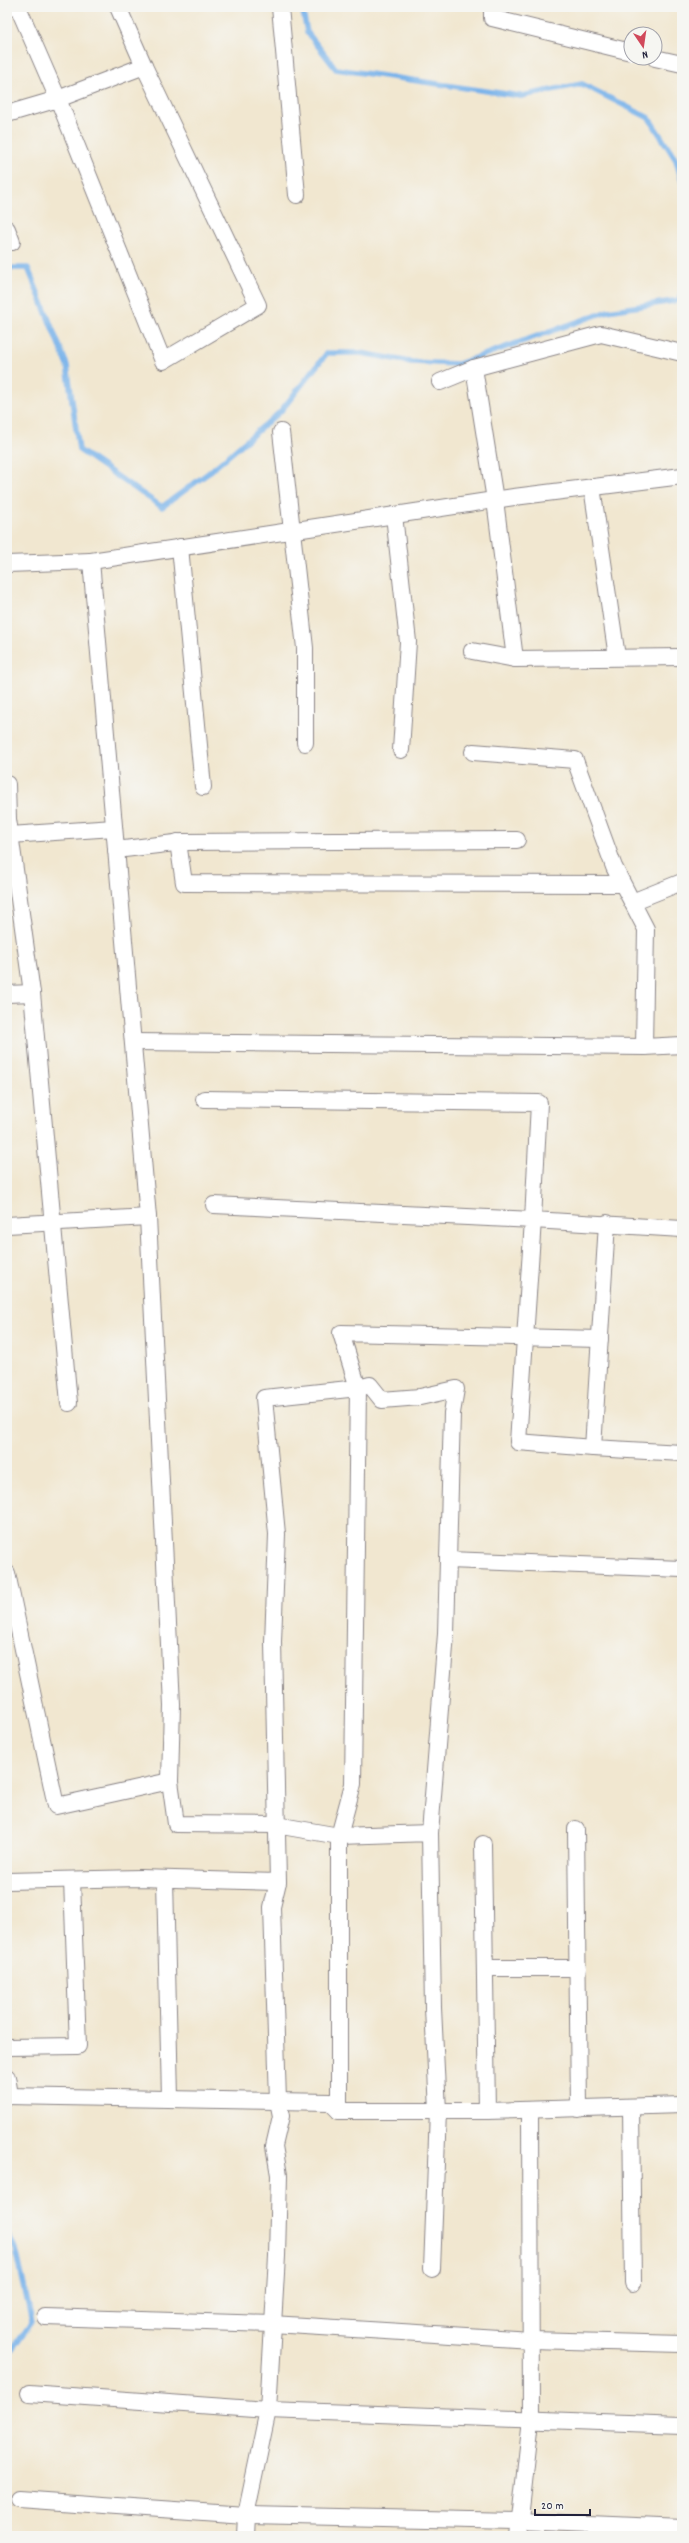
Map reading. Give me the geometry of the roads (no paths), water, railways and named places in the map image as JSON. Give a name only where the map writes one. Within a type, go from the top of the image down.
[{"type":"street","points":[[18,7],[58,98],[163,361],[258,305],[144,66],[118,7]]},
{"type":"street","points":[[280,7],[297,195]]},
{"type":"street","points":[[492,7],[492,18],[623,50]]},
{"type":"street","points":[[663,60],[682,64]]},
{"type":"street","points":[[7,114],[58,98],[144,66]]},
{"type":"street","points":[[440,382],[474,368],[601,334],[682,354]]},
{"type":"street","points":[[474,368],[495,500],[515,659]]},
{"type":"street","points":[[281,432],[294,530],[305,648],[306,743]]},
{"type":"street","points":[[7,564],[91,561],[495,500],[682,476]]},
{"type":"street","points":[[592,488],[617,657]]},
{"type":"street","points":[[394,515],[408,642],[401,750]]},
{"type":"street","points":[[180,547],[203,787]]},
{"type":"street","points":[[91,561],[148,1217],[171,1689],[170,1781],[176,1824],[276,1825],[339,1836],[430,1833]]},
{"type":"street","points":[[472,651],[515,659],[682,657]]},
{"type":"street","points":[[473,752],[575,760],[614,867],[646,929],[644,1047]]},
{"type":"street","points":[[7,784],[12,886],[32,993],[69,1402]]},
{"type":"street","points":[[10,835],[114,828]]},
{"type":"street","points":[[116,850],[178,842],[517,840]]},
{"type":"street","points":[[178,842],[184,883],[622,884]]},
{"type":"street","points":[[632,902],[682,882]]},
{"type":"street","points":[[7,994],[32,993]]},
{"type":"street","points":[[133,1042],[644,1047],[682,1045]]},
{"type":"street","points":[[204,1099],[540,1103],[534,1220],[518,1442],[682,1453]]},
{"type":"street","points":[[214,1205],[607,1223],[682,1229]]},
{"type":"street","points":[[7,1225],[148,1217]]},
{"type":"street","points":[[593,1448],[607,1223]]},
{"type":"street","points":[[339,2111],[339,1836],[354,1784],[358,1388],[341,1333],[600,1339]]},
{"type":"street","points":[[245,2536],[246,2515],[268,2410],[279,2175],[274,2146],[281,2116],[278,2101],[272,1907],[278,1882],[273,1642],[277,1534],[264,1398],[358,1388],[370,1385],[382,1400],[420,1397],[456,1389],[452,1413],[446,1634],[430,1833],[433,2008],[438,2111],[432,2269]]},
{"type":"street","points":[[448,1560],[682,1569]]},
{"type":"street","points":[[7,1573],[56,1806],[170,1781]]},
{"type":"street","points":[[576,1829],[579,2108]]},
{"type":"street","points":[[483,1844],[486,2111]]},
{"type":"street","points":[[7,1881],[165,1879],[278,1882]]},
{"type":"street","points":[[165,1879],[170,2098]]},
{"type":"street","points":[[7,2047],[78,2046],[72,1880]]},
{"type":"street","points":[[485,1968],[578,1968]]},
{"type":"street","points":[[7,2077],[9,2095],[330,2102],[339,2111],[486,2111],[682,2105]]},
{"type":"street","points":[[632,2107],[633,2283]]},
{"type":"street","points":[[519,2528],[531,2420],[530,2110]]},
{"type":"street","points":[[45,2317],[272,2324],[531,2340],[682,2344]]},
{"type":"street","points":[[29,2393],[268,2410],[682,2425]]},
{"type":"street","points":[[18,2499],[246,2515],[519,2528],[682,2528]]},
{"type":"waterway","points":[[302,7],[307,32],[336,69],[521,96],[582,84],[649,118],[676,160],[682,182]]},
{"type":"waterway","points":[[7,268],[28,268],[67,365],[79,450],[162,507],[207,474],[280,412],[327,353],[360,353],[411,362],[458,364],[608,311],[680,300],[682,291]]},
{"type":"waterway","points":[[7,2234],[16,2249],[32,2322],[7,2357]]}]
